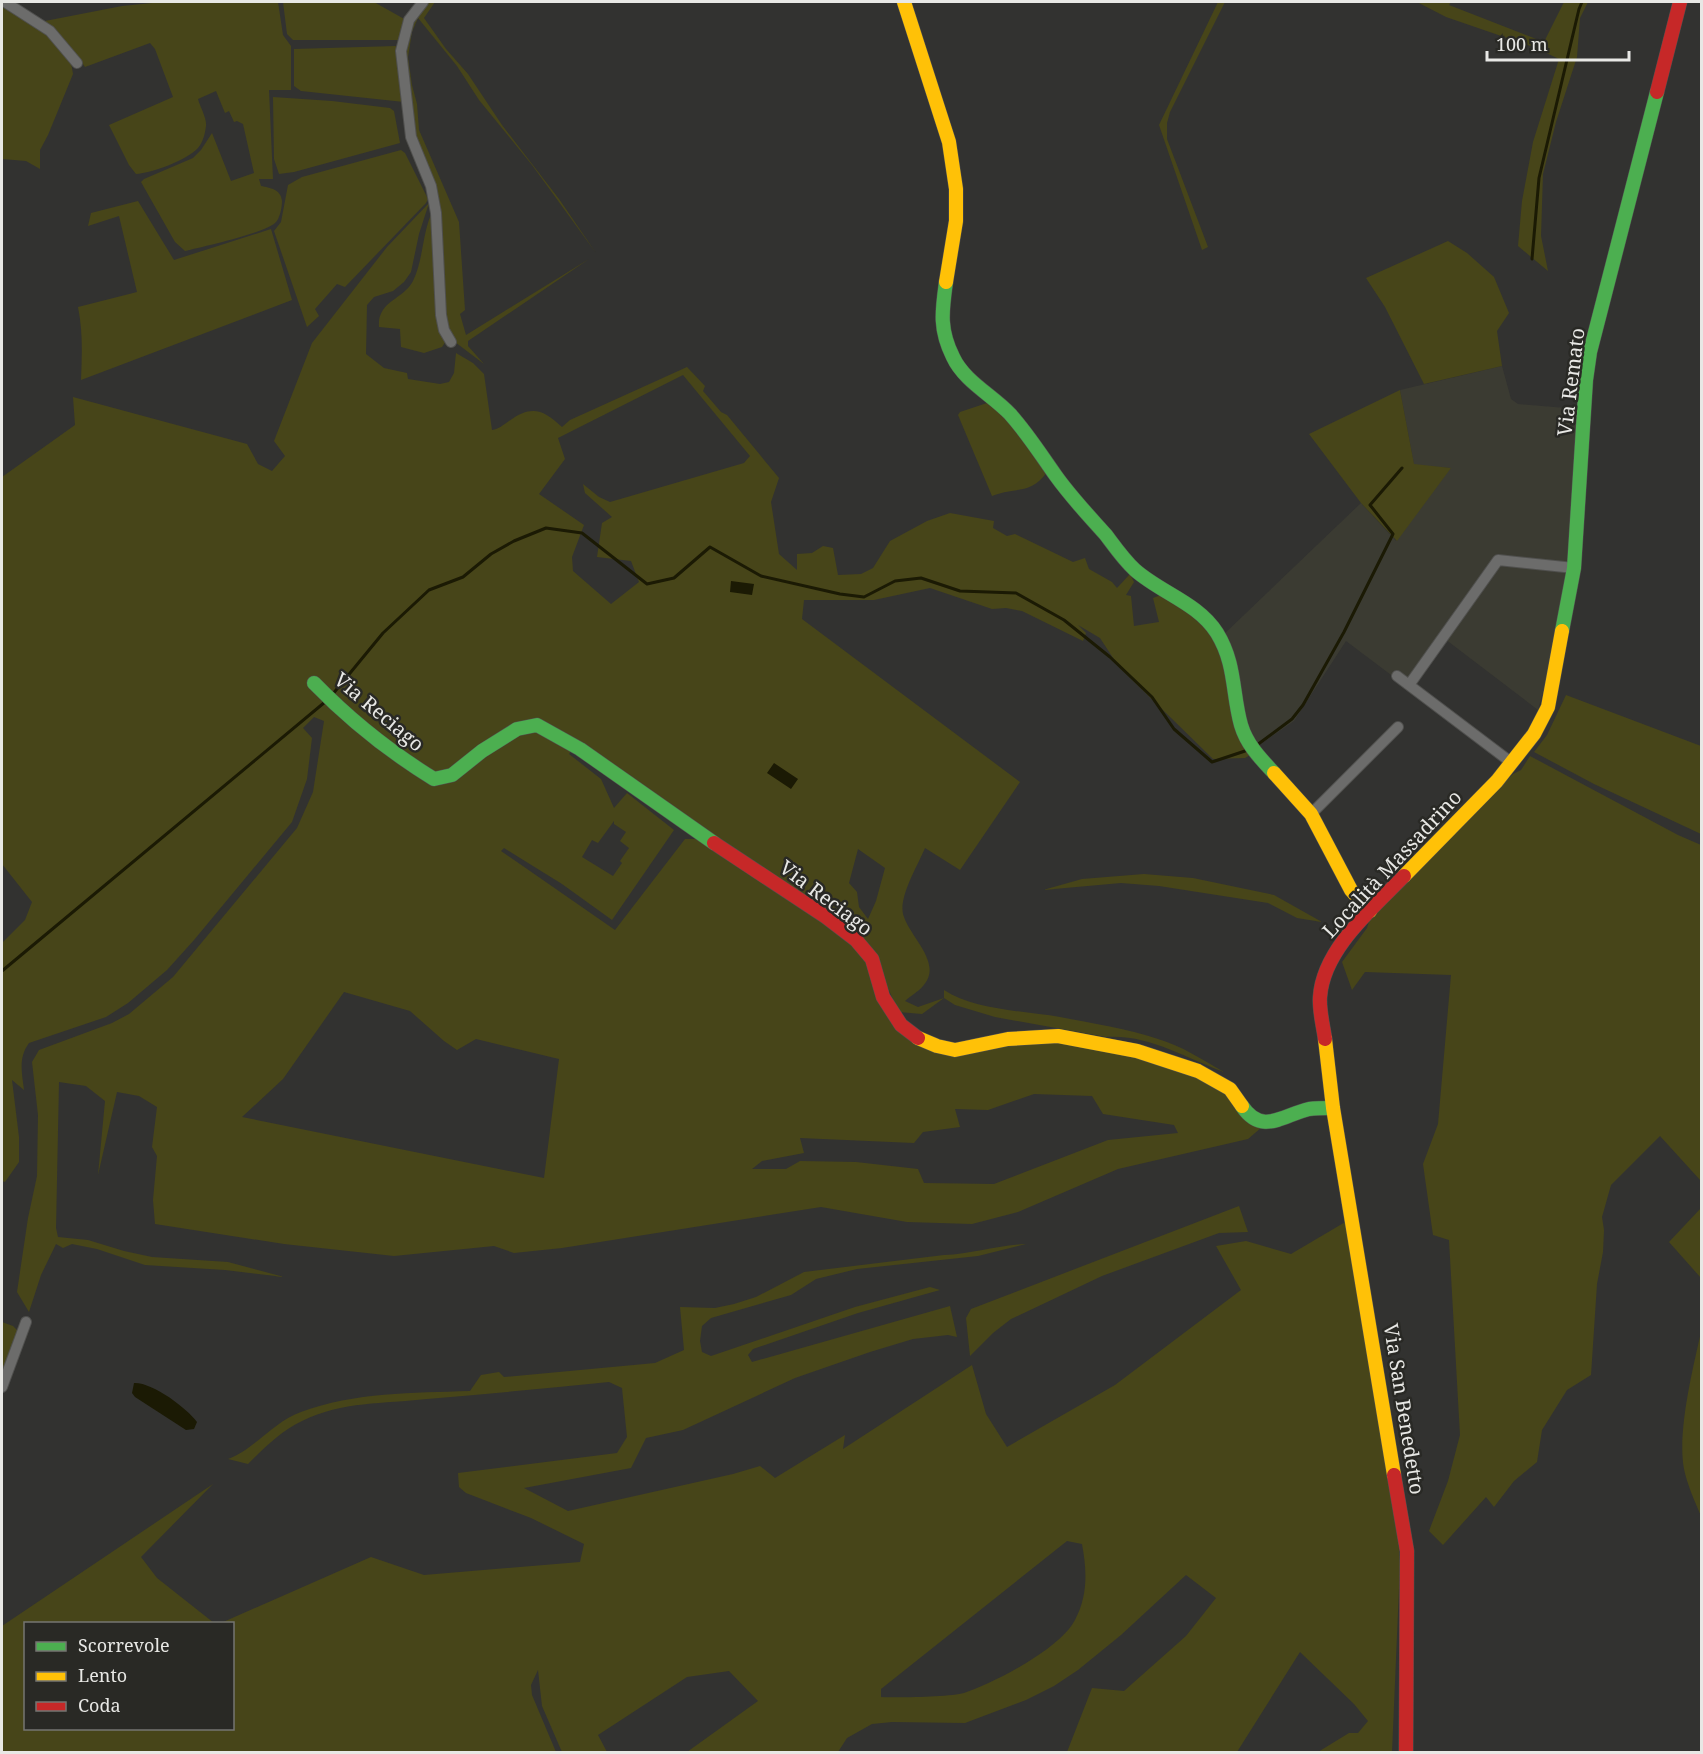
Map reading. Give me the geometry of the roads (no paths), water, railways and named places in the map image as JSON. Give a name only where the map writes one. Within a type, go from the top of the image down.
[{"type":"street","points":[[5,2],[50,31],[77,63]]},
{"type":"street","points":[[423,2],[409,20],[401,51],[411,137],[431,186],[436,213],[441,315],[444,330],[451,342]]},
{"type":"street","points":[[904,2],[949,142],[956,189],[956,220],[941,315],[942,325],[954,358],[965,374],[1008,413],[1032,440],[1057,477],[1134,569],[1161,590],[1189,605],[1205,618],[1217,634],[1232,669],[1237,708],[1252,749],[1311,814],[1350,890],[1370,911]]},
{"type":"street","name":"Via Remato","points":[[1512,763],[1534,734],[1548,707],[1574,567],[1586,380],[1590,352],[1680,2]]},
{"type":"street","points":[[1674,30],[1692,2]]},
{"type":"street","points":[[1409,685],[1498,560],[1574,567]]},
{"type":"street","points":[[1397,676],[1512,763]]},
{"type":"street","name":"Via Reciago","points":[[315,683],[329,698],[410,764],[434,779],[452,775],[482,751],[517,729],[537,725],[580,749],[686,825],[826,917],[856,940],[872,959],[883,997],[902,1025],[912,1035],[937,1046],[956,1050],[1008,1039],[1058,1036],[1137,1051],[1198,1071],[1230,1089],[1246,1112],[1259,1122],[1273,1122],[1310,1109],[1331,1108]]},
{"type":"street","points":[[1311,814],[1398,727]]},
{"type":"street","name":"Località Massadrino","points":[[1331,1108],[1320,998],[1324,975],[1335,952],[1370,911],[1512,763]]},
{"type":"street","name":"Via San Benedetto","points":[[1331,1108],[1407,1551],[1406,1752]]},
{"type":"street","points":[[2,1388],[26,1322]]},
{"type":"street","name":"Via San Benedetto","points":[[1406,1720],[1415,1752]]},
{"type":"waterway","points":[[1532,259],[1539,178],[1582,2]]},
{"type":"waterway","points":[[1257,745],[1292,719],[1303,705],[1344,632],[1393,534],[1370,505],[1402,468]]},
{"type":"waterway","points":[[332,695],[383,633],[429,590],[463,577],[491,554],[514,541],[546,528],[582,533],[647,584],[674,578],[710,547],[761,576],[840,594],[864,597],[895,581],[921,578],[960,591],[1016,593],[1064,620],[1110,657],[1152,697],[1174,729],[1212,762],[1245,751]]},
{"type":"waterway","points":[[2,971],[325,702]]}]
